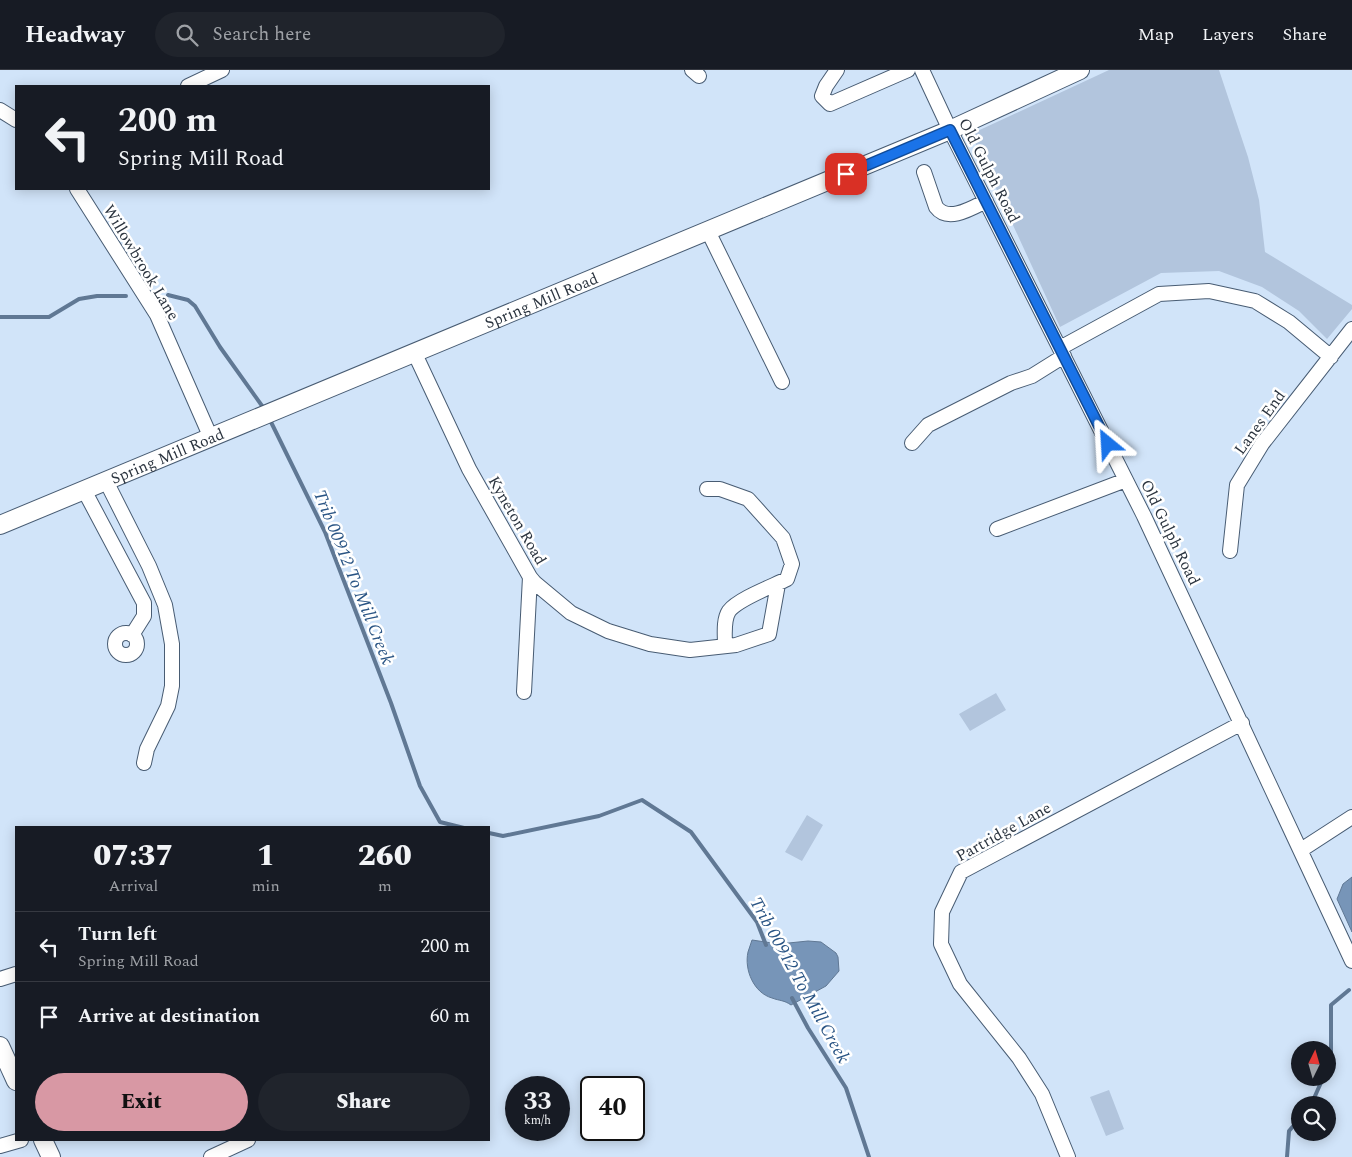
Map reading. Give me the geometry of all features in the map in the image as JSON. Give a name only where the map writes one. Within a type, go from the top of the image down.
[{"type":"main road","name":"Spring Mill Road","points":[[0,525],[950,130],[1080,70]]},
{"type":"main road","points":[[0,1046],[15,1079]]},
{"type":"main road","points":[[44,1141],[51,1157]]},
{"type":"street","points":[[190,85],[222,70]]},
{"type":"street","points":[[837,70],[826,86],[822,96],[830,104],[908,70]]},
{"type":"street","name":"Old Gulph Road","points":[[922,70],[950,130],[1126,480],[1242,722],[1352,961]]},
{"type":"street","points":[[0,110],[15,119]]},
{"type":"street","points":[[924,172],[939,212],[953,214],[986,201]]},
{"type":"street","name":"Willowbrook Lane","points":[[78,190],[157,316],[211,438]]},
{"type":"street","points":[[708,231],[782,382]]},
{"type":"street","points":[[912,442],[928,425],[1010,383],[1032,376],[1062,352],[1160,294],[1209,291],[1255,301],[1288,322],[1331,357]]},
{"type":"street","name":"Lanes End","points":[[1230,551],[1236,485],[1262,444],[1352,329]]},
{"type":"street","name":"Kyneton Road","points":[[415,354],[469,469],[530,577],[535,584],[571,613],[608,631],[650,644],[690,650],[725,646],[769,634],[778,584]]},
{"type":"street","points":[[997,529],[1126,480]]},
{"type":"street","points":[[106,482],[149,566],[165,605],[172,644],[172,686],[168,706],[147,749],[144,763]]},
{"type":"street","points":[[706,489],[720,489],[748,499],[783,538],[792,564],[787,579],[738,603],[728,612],[725,624],[725,646]]},
{"type":"street","points":[[84,490],[144,603],[144,616],[132,635]]},
{"type":"street","points":[[524,692],[530,577]]},
{"type":"street","name":"Partridge Lane","points":[[1068,1157],[1042,1094],[1019,1058],[960,984],[942,944],[942,912],[961,872],[1242,722]]},
{"type":"street","points":[[1301,850],[1352,817]]},
{"type":"street","points":[[0,979],[15,974]]},
{"type":"street","points":[[0,1146],[18,1141]]},
{"type":"street","points":[[212,1157],[246,1141]]},
{"type":"shaded area","points":[[1109,70],[1219,70],[1248,157],[1259,200],[1265,252],[1352,305],[1352,309],[1327,339],[1299,311],[1262,287],[1219,271],[1161,273],[1060,327],[971,134]]},
{"type":"shaded area","points":[[996,693],[1006,710],[970,731],[959,714]]},
{"type":"shaded area","points":[[807,815],[823,825],[802,861],[785,852]]},
{"type":"shaded area","points":[[1109,1090],[1124,1129],[1106,1136],[1090,1097]]},
{"type":"water","points":[[1352,877],[1352,932],[1337,899],[1343,884]]},
{"type":"water","points":[[752,940],[779,944],[808,941],[821,942],[836,953],[839,971],[826,986],[791,1005],[766,995],[755,986],[749,973],[747,959]]},
{"type":"waterway","name":"Trib 00912 To Mill Creek","points":[[168,295],[188,300],[195,306],[220,347],[265,410]]},
{"type":"waterway","name":"Trib 00912 To Mill Creek","points":[[0,317],[49,317],[79,299],[97,296],[126,296]]},
{"type":"waterway","name":"Trib 00912 To Mill Creek","points":[[269,418],[325,532],[391,703],[420,786],[440,822],[456,826]]},
{"type":"waterway","name":"Trib 00912 To Mill Creek","points":[[490,833],[503,836],[599,816],[642,800],[691,832],[757,922],[766,945]]},
{"type":"waterway","points":[[1331,1041],[1331,1005],[1349,990]]},
{"type":"waterway","name":"Trib 00912 To Mill Creek","points":[[792,998],[808,1028],[846,1088],[869,1157]]},
{"type":"waterway","points":[[1315,1096],[1319,1086]]},
{"type":"waterway","points":[[1287,1157],[1289,1131],[1291,1129]]},
{"type":"route","points":[[846,174],[950,130],[1108,444]]}]
